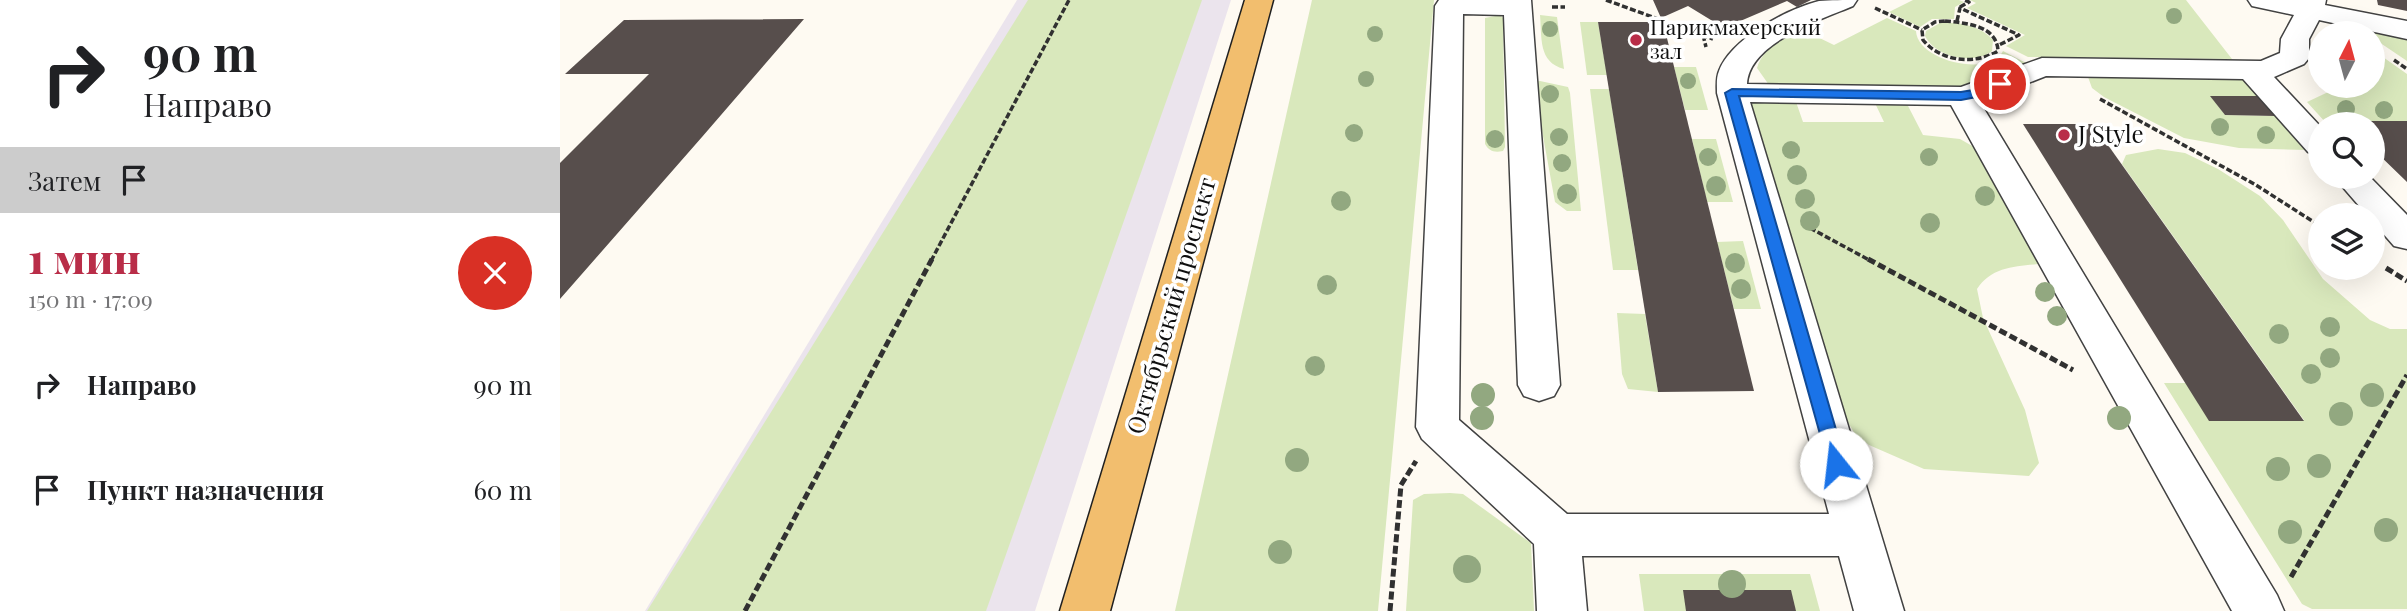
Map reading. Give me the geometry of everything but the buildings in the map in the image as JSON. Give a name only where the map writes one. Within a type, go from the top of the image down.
[{"type":"main road","name":"Октябрьский проспект","points":[[1085,611],[1259,0]]},
{"type":"lane","points":[[1843,0],[1767,37],[1746,52],[1734,70],[1732,93],[1879,611]]},
{"type":"lane","points":[[2262,0],[2312,5],[2407,30]]},
{"type":"lane","points":[[1539,384],[1517,3],[1449,3],[1437,427],[1557,535],[1856,535]]},
{"type":"lane","points":[[1732,93],[1961,96],[1982,92],[2042,67],[2265,70],[2294,58],[2295,39],[2312,5]]},
{"type":"lane","points":[[2251,71],[2308,132]]},
{"type":"lane","points":[[1961,96],[2272,599]]},
{"type":"lane","points":[[2361,189],[2407,237]]},
{"type":"lane","points":[[1557,535],[1562,611]]},
{"type":"path","points":[[745,611],[1069,0]]},
{"type":"path","points":[[1606,0],[1746,52]]},
{"type":"path","points":[[1957,21],[1960,8],[1969,2],[1964,0]]},
{"type":"path","points":[[1872,6],[1922,30]]},
{"type":"path","points":[[1922,30],[1923,41],[1929,48],[1962,60],[1992,56],[1999,45],[2019,35],[1960,8]]},
{"type":"path","points":[[1922,30],[1935,22],[1957,21],[1990,33],[1999,45]]},
{"type":"path","points":[[1980,28],[1991,22]]},
{"type":"path","points":[[2042,67],[2256,185],[2308,218]]},
{"type":"path","points":[[1763,203],[2079,373]]},
{"type":"path","points":[[2272,599],[2407,375]]},
{"type":"path","points":[[1390,611],[1401,485],[1437,427]]},
{"type":"shaded area","points":[[1017,0],[1231,0],[1035,611],[645,611]]},
{"type":"green space","points":[[1028,0],[1202,0],[986,611],[647,611]]},
{"type":"green space","points":[[1312,0],[1434,0],[1378,611],[1175,611]]},
{"type":"green space","points":[[1913,0],[1964,2],[1955,7],[1954,19],[1932,19],[1920,27],[1889,12]]},
{"type":"green space","points":[[1970,0],[2186,0],[2232,59],[2028,57],[2006,46],[2025,35],[1967,8],[1976,3]]},
{"type":"green space","points":[[1500,15],[1503,18],[1505,147],[1503,151],[1497,152],[1490,150],[1485,144],[1485,18]]},
{"type":"green space","points":[[1540,15],[1557,17],[1564,69],[1556,66],[1546,55]]},
{"type":"green space","points":[[1887,18],[1916,31],[1920,42],[1928,51],[1941,58],[1970,64],[1984,63],[1996,59],[2003,51],[2028,64],[1957,89],[1769,85],[1757,68],[1769,49],[1803,30],[1834,45]]},
{"type":"green space","points":[[1580,22],[1598,22],[1607,75],[1587,75]]},
{"type":"green space","points":[[1940,23],[1961,24],[1981,31],[1993,40],[1992,51],[1975,58],[1966,58],[1938,50],[1925,36],[1926,31]]},
{"type":"green space","points":[[2385,29],[2407,34],[2407,61],[2385,46]]},
{"type":"green space","points":[[2385,58],[2407,74],[2407,121],[2385,122],[2385,112],[2316,112],[2307,102],[2316,98],[2385,98]]},
{"type":"green space","points":[[1674,67],[1696,67],[1708,110],[1685,110]]},
{"type":"green space","points":[[2096,74],[2242,77],[2259,96],[2211,96],[2225,115],[2275,116],[2307,150],[2239,148],[2184,138],[2104,97],[2092,88],[2088,77]]},
{"type":"green space","points":[[1540,81],[1568,87],[1570,93],[1581,211],[1567,211],[1555,202],[1541,125],[1528,100],[1530,83]]},
{"type":"green space","points":[[1590,89],[1609,89],[1638,270],[1613,270]]},
{"type":"green space","points":[[1745,98],[1795,99],[1803,122],[1884,122],[1874,101],[1907,104],[1923,135],[1960,139],[1974,147],[2040,264],[1997,272],[1989,276],[1977,289],[1983,318],[2025,410],[2039,463],[2029,476],[1924,469],[1869,445],[1855,434],[1844,416]]},
{"type":"green space","points":[[1692,139],[1716,139],[1733,202],[1707,202]]},
{"type":"green space","points":[[2158,149],[2185,153],[2218,169],[2260,196],[2283,220],[2308,257],[2308,280],[2324,280],[2370,320],[2390,329],[2407,329],[2407,609],[2312,609],[2302,604],[2164,383],[2186,383],[2210,421],[2304,420],[2122,164],[2126,155]]},
{"type":"green space","points":[[1743,241],[1761,309],[1734,309],[1717,242]]},
{"type":"green space","points":[[1617,313],[1645,314],[1658,392],[1628,389],[1622,374]]},
{"type":"green space","points":[[1424,494],[1463,494],[1531,543],[1534,611],[1406,611],[1413,500]]},
{"type":"green space","points":[[1639,574],[1810,574],[1820,611],[1644,611]]},
{"type":"place","name":"Парикмахерский зал","points":[[1636,40]]},
{"type":"place","name":"J Style","points":[[2064,135]]},
{"type":"route","points":[[1836,464],[1732,93],[1961,96],[1982,92],[2000,84]]}]
